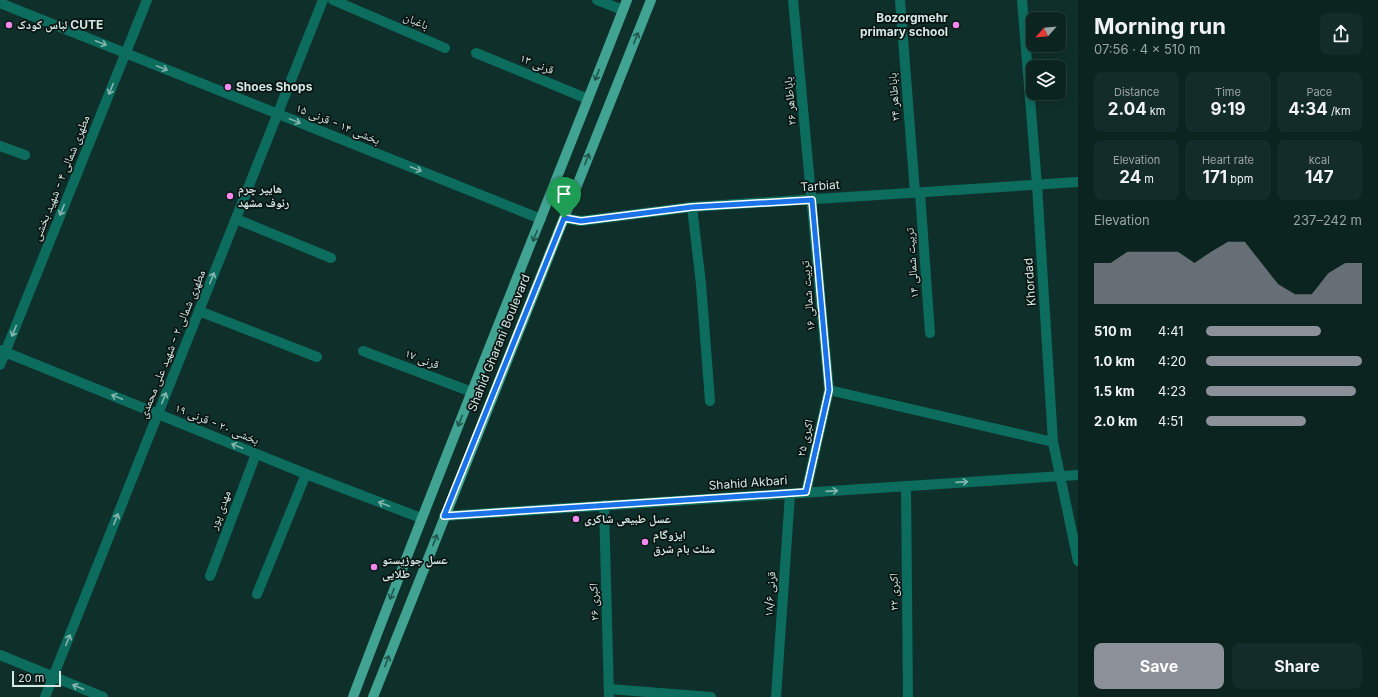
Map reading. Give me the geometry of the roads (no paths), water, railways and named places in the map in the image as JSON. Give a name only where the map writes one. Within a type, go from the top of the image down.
[{"type":"main road","name":"Shahid Gharani Boulevard","points":[[353,697],[421,518],[541,220],[627,0]]},
{"type":"main road","name":"Shahid Gharani Boulevard","points":[[373,697],[651,0]]},
{"type":"street","name":"مطهری شمالی ۴ - شهید بخشی","points":[[0,365],[3,351],[147,0]]},
{"type":"street","name":"مطهری شمالی ۲ - شهید علی محمدی","points":[[45,697],[323,0]]},
{"type":"street","name":"باغبان","points":[[333,0],[445,48]]},
{"type":"street","points":[[597,0],[623,10]]},
{"type":"street","name":"باباطاهر ۲۶","points":[[793,0],[812,200]]},
{"type":"street","name":"باباطاهر ۲۴","points":[[900,0],[917,193]]},
{"type":"street","name":"Khordad","points":[[1022,0],[1037,185],[1053,442],[1078,561]]},
{"type":"street","name":"بخشی ۱۴ - قرنی ۱۵","points":[[0,3],[541,220]]},
{"type":"street","name":"قرنی ۱۳","points":[[476,53],[588,99]]},
{"type":"street","points":[[0,146],[25,155]]},
{"type":"street","name":"Tarbiat","points":[[564,218],[581,221],[692,207],[1078,182]]},
{"type":"street","name":"تربیت شمالی ۱۴","points":[[917,193],[930,333]]},
{"type":"street","name":"تربیت شمالی ۱۶","points":[[812,200],[829,390]]},
{"type":"street","points":[[692,207],[701,284],[710,402]]},
{"type":"street","points":[[236,218],[331,258]]},
{"type":"street","points":[[199,311],[317,357]]},
{"type":"street","name":"بخشی ۲۰ - قرنی ۱۹","points":[[3,351],[306,474],[421,518]]},
{"type":"street","name":"قرنی ۱۷","points":[[363,351],[472,392]]},
{"type":"street","points":[[829,390],[1053,442]]},
{"type":"street","name":"اکبری ۲۵","points":[[806,492],[829,390]]},
{"type":"street","name":"مهدی پور","points":[[210,576],[256,454]]},
{"type":"street","points":[[256,594],[306,474]]},
{"type":"street","name":"Shahid Akbari","points":[[444,516],[1078,475]]},
{"type":"street","name":"اکبری ۲۲","points":[[906,486],[908,697]]},
{"type":"street","name":"قرنی ۱۸/۶","points":[[776,697],[790,494]]},
{"type":"street","name":"اکبری ۲۶","points":[[604,505],[609,693]]},
{"type":"street","points":[[0,655],[103,697]]},
{"type":"street","points":[[609,693],[711,697]]},
{"type":"place","name":"لباس کودک CUTE","points":[[9,25]]},
{"type":"place","name":"Bozorgmehr primary school","points":[[956,25]]},
{"type":"place","name":"Shoes Shops","points":[[228,87]]},
{"type":"place","name":"هایپر چرم رئوف مشهد","points":[[230,196]]},
{"type":"place","name":"عسل طبیعی شاکری","points":[[576,519]]},
{"type":"place","name":"ایزوگام مثلث بام شرق","points":[[645,542]]},
{"type":"place","name":"عسل جوزیستو طلایی","points":[[374,567]]}]
